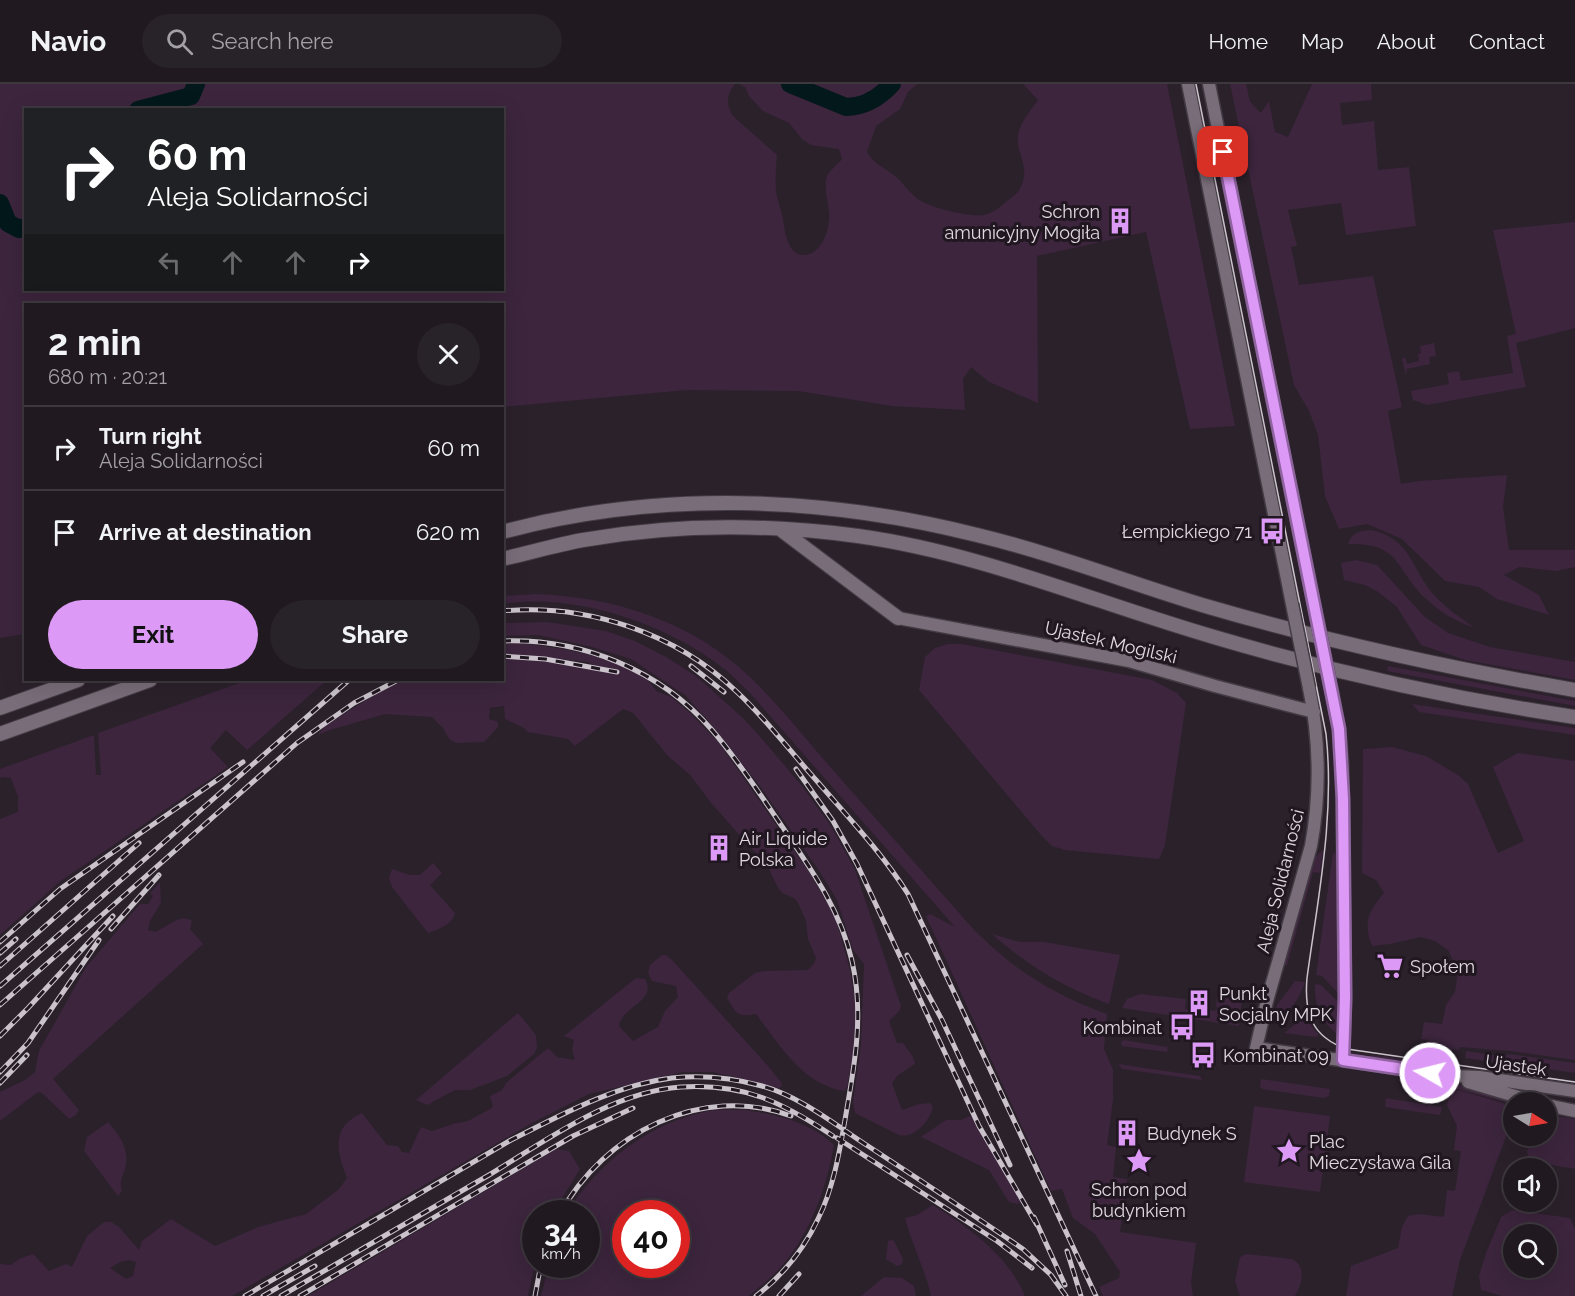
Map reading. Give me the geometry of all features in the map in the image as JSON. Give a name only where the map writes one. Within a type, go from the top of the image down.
[{"type":"main road","points":[[504,532],[633,507],[686,503],[780,504],[871,513],[979,535],[1208,606],[1341,642],[1454,668],[1575,690]]},
{"type":"main road","points":[[504,559],[582,540],[653,531],[721,528],[780,529],[859,536],[930,550],[1010,572],[1214,637],[1282,655],[1441,693],[1575,717]]},
{"type":"main road","points":[[780,529],[898,618]]},
{"type":"main road","points":[[0,708],[75,681]]},
{"type":"main road","points":[[0,734],[147,681]]},
{"type":"street","name":"Aleja Solidarności","points":[[1188,84],[1310,688],[1319,758],[1316,819],[1311,846],[1256,1048]]},
{"type":"street","points":[[1209,84],[1339,729],[1342,764],[1345,998],[1343,1060]]},
{"type":"street","name":"Ujastek Mogilski","points":[[898,618],[1129,661],[1314,712]]},
{"type":"street","name":"Ujastek","points":[[1256,1048],[1575,1091]]},
{"type":"street","name":"Ujastek","points":[[1452,1076],[1504,1092]]},
{"type":"street","name":"Ujastek","points":[[1557,1107],[1575,1111]]},
{"type":"shaded area","points":[[0,84],[735,84],[729,96],[728,104],[731,112],[777,155],[776,192],[785,232],[793,251],[804,255],[817,250],[826,235],[829,217],[826,181],[828,174],[842,159],[839,149],[811,145],[802,139],[789,123],[763,111],[749,96],[745,87],[739,84],[917,84],[908,92],[900,109],[876,126],[867,152],[873,160],[895,176],[920,200],[962,214],[983,215],[999,208],[1016,194],[1024,178],[1018,135],[1026,117],[1038,100],[1023,84],[1167,84],[1235,426],[1190,429],[1146,232],[1037,256],[1038,403],[989,382],[971,367],[963,379],[965,410],[892,406],[798,391],[686,390],[504,407],[504,303],[24,303],[24,634],[0,638]]},
{"type":"shaded area","points":[[1230,84],[1246,84],[1250,102],[1261,113],[1269,101],[1275,132],[1288,137],[1312,84],[1371,84],[1372,100],[1340,103],[1342,125],[1374,121],[1378,170],[1409,167],[1416,226],[1346,235],[1341,203],[1288,210],[1297,246],[1291,247],[1299,285],[1373,276],[1402,407],[1388,411],[1401,484],[1507,475],[1503,507],[1509,550],[1575,550],[1575,567],[1556,571],[1519,567],[1504,575],[1539,595],[1549,615],[1497,599],[1479,587],[1445,581],[1402,539],[1367,524],[1339,529],[1325,496],[1318,435],[1309,411],[1294,385]]},
{"type":"shaded area","points":[[1575,222],[1575,328],[1516,343],[1526,387],[1427,405],[1413,400],[1411,391],[1449,384],[1447,373],[1459,371],[1461,381],[1513,373],[1507,336],[1516,334],[1493,230]]},
{"type":"shaded area","points":[[1434,343],[1436,356],[1429,357],[1430,364],[1407,369],[1406,376],[1402,358],[1405,358],[1407,364],[1419,361],[1420,346]]},
{"type":"shaded area","points":[[1371,530],[1384,534],[1402,547],[1434,595],[1475,628],[1448,616],[1435,607],[1387,552],[1378,547],[1348,544],[1356,533]]},
{"type":"shaded area","points":[[1356,560],[1377,565],[1425,617],[1448,633],[1490,647],[1575,662],[1575,680],[1465,660],[1421,645],[1397,607],[1365,585],[1344,580],[1341,563]]},
{"type":"shaded area","points":[[535,594],[565,596],[623,607],[677,627],[727,657],[771,699],[983,938],[1014,965],[1048,988],[1107,1014],[1104,1049],[1113,1070],[1113,1100],[1107,1145],[1116,1147],[1113,1177],[1127,1179],[1120,1232],[1196,1243],[1191,1282],[1193,1296],[1103,1296],[1099,1287],[1119,1278],[1120,1272],[1095,1234],[1073,1218],[1062,1189],[1051,1191],[926,916],[930,914],[955,927],[750,693],[727,671],[701,652],[648,625],[589,607],[559,603],[504,604],[504,596]]},
{"type":"shaded area","points":[[547,622],[606,631],[635,641],[666,657],[696,676],[743,718],[802,786],[831,826],[855,870],[901,1006],[889,1021],[897,1043],[903,1043],[915,1064],[898,1075],[892,1083],[902,1110],[919,1104],[930,1103],[933,1107],[921,1127],[911,1134],[899,1135],[855,1113],[853,1103],[861,1043],[864,964],[853,950],[837,900],[820,872],[762,789],[716,730],[685,695],[631,659],[592,647],[538,635],[504,636],[504,623]]},
{"type":"shaded area","points":[[514,643],[570,650],[592,655],[632,670],[647,680],[656,691],[671,697],[688,711],[720,744],[811,875],[836,919],[850,970],[856,1018],[853,1053],[847,1088],[844,1091],[829,1087],[804,1072],[783,1050],[756,1014],[741,1015],[727,998],[729,993],[755,973],[808,970],[816,958],[808,939],[806,921],[794,898],[782,893],[768,867],[712,804],[690,775],[668,756],[633,713],[623,709],[575,746],[568,739],[528,732],[505,719],[504,706],[490,708],[489,719],[498,722],[498,727],[484,742],[457,743],[450,740],[443,728],[432,717],[385,714],[318,735],[325,726],[377,693],[404,681],[504,681],[504,659],[511,658],[573,665],[591,670],[595,666],[588,662],[504,655],[504,644]]},
{"type":"shaded area","points":[[948,644],[962,644],[1152,680],[1177,693],[1186,703],[1165,845],[1159,859],[1065,850],[1052,846],[1041,835],[919,690],[925,657],[935,648]]},
{"type":"shaded area","points":[[1388,666],[1575,701],[1575,706],[1387,671]]},
{"type":"shaded area","points":[[245,681],[326,681],[247,750],[226,730],[210,748],[228,767],[62,880],[0,935],[0,819],[18,812],[18,797],[11,778],[0,778],[0,769],[94,735],[96,775],[101,775],[98,733]]},
{"type":"shaded area","points":[[1412,704],[1575,728],[1575,735],[1419,712]]},
{"type":"shaded area","points":[[1392,747],[1426,756],[1458,775],[1468,784],[1498,853],[1524,841],[1493,767],[1518,753],[1575,761],[1575,1060],[1509,1051],[1460,1047],[1459,1050],[1427,1045],[1428,1040],[1421,1039],[1424,1022],[1442,1024],[1446,1005],[1455,992],[1457,978],[1455,964],[1448,950],[1435,941],[1421,937],[1372,946],[1368,930],[1369,918],[1374,906],[1384,893],[1376,880],[1362,873],[1363,749]]},
{"type":"shaded area","points":[[1323,850],[1320,873],[1313,872],[1287,965],[1285,965],[1274,996],[1314,858]]},
{"type":"shaded area","points":[[1333,852],[1338,857],[1338,993],[1322,976],[1316,975]]},
{"type":"shaded area","points":[[433,863],[442,873],[430,885],[455,913],[448,924],[428,933],[392,887],[389,878],[392,869],[410,875],[420,875]]},
{"type":"shaded area","points":[[160,882],[161,903],[150,921],[148,930],[155,932],[178,920],[187,919],[192,921],[190,929],[203,944],[53,1079],[79,1110],[76,1115],[69,1119],[42,1093],[38,1092],[0,1121],[0,1092],[25,1080],[35,1072],[39,1051],[86,967],[140,904],[148,904],[153,896],[150,893]]},
{"type":"shaded area","points":[[992,934],[1020,942],[1044,942],[1120,955],[1109,1004],[1047,975]]},
{"type":"shaded area","points":[[662,955],[672,960],[768,1066],[782,1086],[779,1088],[713,1072],[683,1072],[589,1094],[532,1123],[232,1296],[0,1296],[0,1264],[11,1265],[33,1254],[49,1271],[66,1264],[72,1267],[87,1236],[104,1222],[111,1222],[119,1227],[139,1250],[142,1241],[171,1219],[215,1246],[258,1227],[306,1214],[338,1190],[347,1178],[339,1150],[339,1141],[345,1126],[362,1113],[387,1145],[398,1146],[402,1152],[409,1153],[421,1127],[432,1131],[468,1121],[490,1109],[493,1106],[490,1096],[502,1090],[506,1083],[548,1048],[557,1057],[575,1060],[572,1050],[574,1040],[564,1036],[636,978],[645,979],[648,987],[647,993],[621,1019],[619,1026],[633,1041],[658,1027],[665,1011],[678,997],[676,986],[652,981],[648,973],[650,965]],"holes":[[[129,1260],[136,1262],[133,1276],[126,1279],[110,1268],[120,1262]]]},
{"type":"shaded area","points":[[1295,981],[1305,982],[1295,1003],[1280,1018],[1266,1025],[1271,1009],[1276,1010],[1277,1005]]},
{"type":"shaded area","points":[[1315,984],[1321,985],[1338,1002],[1337,1034],[1320,1012]]},
{"type":"shaded area","points":[[1140,994],[1186,999],[1185,1009],[1191,1010],[1192,1006],[1206,1008],[1206,1010],[1215,1011],[1216,1009],[1240,1016],[1239,1026],[1122,1008],[1127,999]]},
{"type":"shaded area","points":[[1217,997],[1242,1000],[1240,1014],[1216,1007]]},
{"type":"shaded area","points":[[1305,1012],[1310,1024],[1318,1034],[1317,1037],[1284,1033],[1297,1023]]},
{"type":"shaded area","points":[[518,1013],[536,1035],[537,1048],[534,1054],[507,1076],[470,1090],[455,1090],[427,1105],[416,1100]]},
{"type":"shaded area","points":[[1121,1019],[1157,1026],[1156,1032],[1130,1028]]},
{"type":"shaded area","points":[[1123,1040],[1168,1047],[1167,1052],[1122,1046]]},
{"type":"shaded area","points":[[1466,1051],[1501,1056],[1510,1054],[1575,1063],[1575,1073],[1465,1058]]},
{"type":"shaded area","points":[[1372,1055],[1575,1084],[1575,1086],[1371,1057]]},
{"type":"shaded area","points":[[1118,1064],[1200,1076],[1202,1080],[1122,1069]]},
{"type":"shaded area","points":[[1261,1079],[1330,1089],[1329,1096],[1324,1098],[1262,1089]]},
{"type":"shaded area","points":[[1442,1081],[1472,1087],[1503,1097],[1503,1101],[1441,1085]]},
{"type":"shaded area","points":[[1454,1089],[1503,1103],[1503,1145],[1460,1260],[1452,1296],[1346,1296],[1351,1266],[1398,1248],[1402,1227],[1408,1216],[1419,1214],[1444,1217],[1447,1190],[1455,1191],[1461,1151],[1454,1150],[1457,1126],[1447,1105]]},
{"type":"shaded area","points":[[1386,1098],[1442,1107],[1440,1115],[1385,1107]]},
{"type":"shaded area","points":[[1254,1106],[1330,1116],[1320,1192],[1244,1182]]},
{"type":"shaded area","points":[[723,1110],[746,1110],[793,1121],[815,1131],[834,1145],[821,1196],[807,1228],[788,1258],[771,1278],[749,1296],[541,1296],[546,1278],[600,1278],[600,1200],[576,1200],[594,1178],[627,1147],[646,1135],[687,1116]]},
{"type":"shaded area","points":[[970,1116],[974,1117],[1020,1195],[1021,1202],[1018,1204],[1009,1202],[989,1170],[921,1137],[946,1120],[961,1120]]},
{"type":"shaded area","points":[[1557,1116],[1575,1119],[1575,1169],[1557,1166],[1557,1158],[1528,1158],[1529,1146],[1557,1146]]},
{"type":"shaded area","points":[[108,1122],[120,1138],[126,1155],[121,1182],[122,1191],[118,1196],[84,1151],[87,1137]]},
{"type":"shaded area","points":[[556,1149],[569,1151],[580,1169],[561,1200],[522,1200],[522,1278],[532,1278],[528,1296],[308,1296]]},
{"type":"shaded area","points":[[933,1205],[973,1233],[998,1255],[1009,1268],[1025,1296],[931,1296],[905,1218],[917,1215]]},
{"type":"shaded area","points":[[1510,1212],[1570,1218],[1575,1229],[1575,1296],[1502,1296],[1481,1290],[1479,1276],[1501,1217]]},
{"type":"shaded area","points":[[892,1240],[903,1259],[902,1264],[897,1266],[886,1259],[888,1241]]},
{"type":"shaded area","points":[[1246,1254],[1292,1259],[1297,1262],[1302,1276],[1295,1296],[1240,1296],[1235,1281],[1240,1257]]},
{"type":"shaded area","points":[[884,1277],[902,1278],[914,1286],[916,1296],[861,1296]]},
{"type":"waterway","points":[[146,108],[191,96],[196,84]]},
{"type":"waterway","points":[[790,84],[846,107],[871,100],[892,84]]},
{"type":"waterway","points":[[0,203],[8,223],[19,229],[24,228]]},
{"type":"tram line","points":[[1196,84],[1326,734],[1327,826],[1306,990],[1312,1022],[1325,1038],[1347,1049],[1575,1082]]},
{"type":"railway","points":[[504,611],[566,612],[629,626],[658,638],[713,671],[748,702],[778,735],[876,850],[908,894],[1096,1296]]},
{"type":"railway","points":[[504,641],[561,645],[618,662],[668,690],[691,709],[712,730],[739,764],[812,871],[840,923],[856,980],[858,1019],[852,1076],[836,1168],[824,1207],[806,1241],[783,1271],[756,1296]]},
{"type":"railway","points":[[504,656],[545,659],[617,672]]},
{"type":"railway","points":[[691,666],[724,692]]},
{"type":"railway","points":[[0,986],[348,681]]},
{"type":"railway","points":[[0,1005],[297,743],[354,703],[396,681]]},
{"type":"railway","points":[[0,942],[60,889],[243,762]]},
{"type":"railway","points":[[796,769],[833,821],[857,864],[979,1126],[1037,1225]]},
{"type":"railway","points":[[0,966],[139,843]]},
{"type":"railway","points":[[111,929],[159,875]]},
{"type":"railway","points":[[0,1036],[113,916]]},
{"type":"railway","points":[[0,953],[16,939]]},
{"type":"railway","points":[[0,1072],[28,1043],[99,940]]},
{"type":"railway","points":[[907,955],[942,1020],[1010,1165]]},
{"type":"railway","points":[[0,1083],[27,1055]]},
{"type":"railway","points":[[245,1296],[511,1140],[549,1121],[589,1102],[630,1087],[672,1078],[694,1077],[751,1083],[804,1104],[1023,1249],[1051,1275],[1066,1296]]},
{"type":"railway","points":[[281,1296],[557,1133],[630,1098],[681,1087],[724,1088],[762,1097],[779,1104],[833,1136]]},
{"type":"railway","points":[[569,1200],[579,1185],[602,1160],[629,1139],[659,1122],[690,1111],[724,1106],[757,1107],[791,1116]]},
{"type":"railway","points":[[300,1296],[573,1136],[633,1108]]},
{"type":"railway","points":[[837,1138],[997,1241],[1032,1268]]},
{"type":"railway","points":[[1034,1217],[1065,1285]]},
{"type":"railway","points":[[1067,1251],[1081,1296]]},
{"type":"railway","points":[[263,1296],[315,1266]]},
{"type":"railway","points":[[779,1296],[799,1274]]},
{"type":"railway","points":[[535,1296],[538,1278]]},
{"type":"place","name":"Schron amunicyjny Mogiła","points":[[1120,221]]},
{"type":"place","name":"Łempickiego 71","points":[[1272,531]]},
{"type":"place","name":"Air Liquide Polska","points":[[719,848]]},
{"type":"place","name":"Społem","points":[[1390,966]]},
{"type":"place","name":"Punkt Socjalny MPK","points":[[1199,1003]]},
{"type":"place","name":"Kombinat","points":[[1182,1027]]},
{"type":"place","name":"Kombinat 09","points":[[1203,1055]]},
{"type":"place","name":"Budynek S","points":[[1127,1133]]},
{"type":"place","name":"Plac Mieczysława Gila","points":[[1289,1151]]},
{"type":"place","name":"Schron pod budynkiem","points":[[1139,1161]]},
{"type":"route","points":[[1223,152],[1339,729],[1343,799],[1345,998],[1343,1060],[1430,1073]]}]
